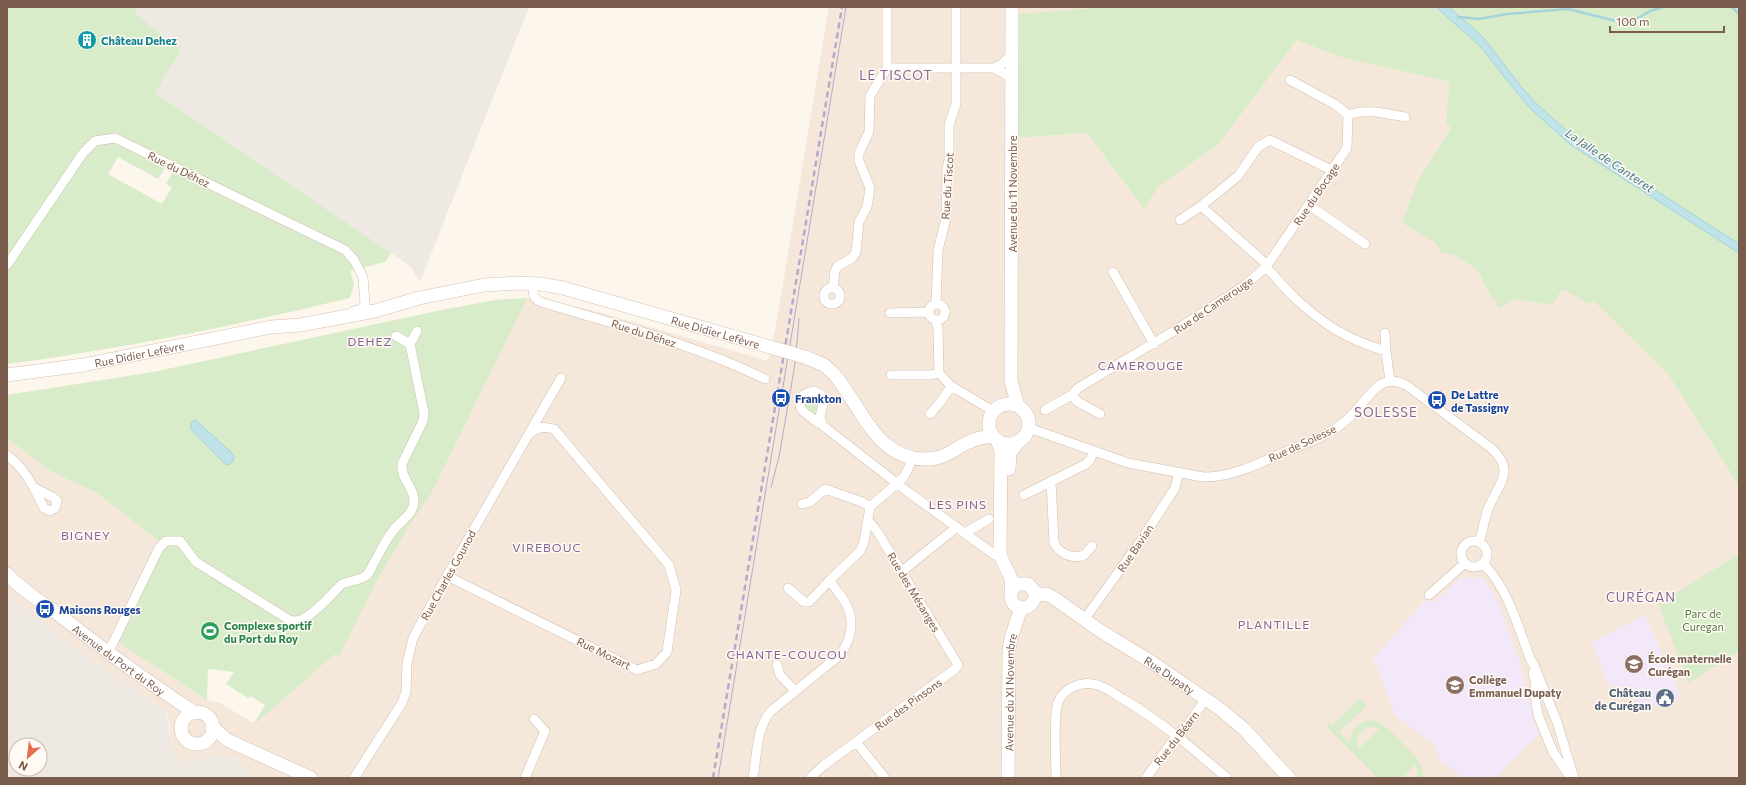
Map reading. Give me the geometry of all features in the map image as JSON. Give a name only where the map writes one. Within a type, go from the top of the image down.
[{"type":"main road","name":"Avenue du 11 Novembre","points":[[1012,7],[1011,381],[1018,406]]},
{"type":"main road","name":"Rue Didier Lefèvre","points":[[7,375],[83,365],[271,328],[388,308],[419,298],[484,286],[503,283],[533,283],[576,291],[805,357],[824,365],[834,374],[884,444],[898,453],[912,457],[936,458],[948,454],[968,442],[993,433]]},
{"type":"main road","name":"Rue Didier Lefèvre","points":[[271,328],[307,317],[365,304],[396,299],[419,298]]},
{"type":"main road","name":"Avenue du 11 Novembre","points":[[998,408],[1011,381]]},
{"type":"main road","points":[[1012,404],[1018,406],[1027,415],[1028,428],[1027,433],[1012,449],[1009,457],[1009,560],[1015,573],[1034,588],[1036,595],[1033,604],[1026,608],[1018,607],[1012,601],[1011,580],[1001,560],[1001,451],[993,433],[998,408],[1012,404]]},
{"type":"main road","points":[[993,433],[1007,444],[1019,441]]},
{"type":"main road","name":"Avenue du Port du Roy","points":[[7,574],[108,653],[165,691],[175,700],[195,712],[204,714],[208,717],[213,727],[227,740],[311,778]]},
{"type":"main road","points":[[1012,590],[1017,584],[1028,584]]},
{"type":"main road","name":"Rue Dupaty","points":[[1036,595],[1050,596],[1084,620],[1206,698],[1244,729],[1289,778]]},
{"type":"main road","name":"Avenue du XI Novembre","points":[[1008,778],[1009,650],[1011,638],[1022,608]]},
{"type":"main road","name":"Avenue du Port du Roy","points":[[175,700],[183,720],[181,730],[186,740],[196,744],[206,741],[227,740]]},
{"type":"main road","points":[[183,720],[195,712]]},
{"type":"main road","points":[[206,741],[212,732],[213,727]]},
{"type":"street","points":[[833,288],[835,271],[838,266],[852,258],[856,252],[859,222],[867,207],[870,188],[860,161],[859,153],[869,132],[870,96],[886,68],[887,7]]},
{"type":"street","name":"Rue du Tiscot","points":[[936,321],[942,319],[945,314],[942,306],[936,304],[938,250],[946,218],[946,168],[949,160],[949,125],[956,104],[956,7]]},
{"type":"street","points":[[886,68],[994,68],[1002,64],[1012,54]]},
{"type":"street","points":[[994,68],[1012,78]]},
{"type":"street","points":[[1290,80],[1336,105],[1348,115],[1356,112],[1374,112],[1405,117]]},
{"type":"street","name":"Rue du Bocage","points":[[1266,267],[1347,148],[1348,115]]},
{"type":"street","name":"Rue du Déhez","points":[[7,265],[83,153],[95,141],[110,137],[124,142],[344,250],[354,260],[363,277],[365,304]]},
{"type":"street","points":[[1180,220],[1201,206],[1238,176],[1258,147],[1270,140],[1331,170]]},
{"type":"street","points":[[1309,205],[1365,244]]},
{"type":"street","points":[[1201,206],[1264,262],[1266,267],[1295,298],[1327,325],[1367,346],[1386,351]]},
{"type":"street","name":"Rue de Camerouge","points":[[1045,410],[1072,395],[1078,388],[1154,344],[1244,286],[1266,267]]},
{"type":"street","points":[[1113,272],[1154,344]]},
{"type":"street","name":"Rue du Déhez","points":[[533,283],[535,299],[541,302],[586,314],[691,348],[765,379]]},
{"type":"street","points":[[323,320],[328,316],[361,309],[365,304]]},
{"type":"street","points":[[936,304],[930,306],[928,312],[930,318],[936,321],[938,330],[939,373],[951,386],[998,408]]},
{"type":"street","points":[[890,312],[928,312]]},
{"type":"street","points":[[108,653],[159,548],[166,541],[180,541],[196,562],[284,616],[296,621],[308,617],[342,584],[349,580],[365,578],[393,531],[413,509],[414,500],[401,470],[402,464],[423,421],[424,413],[410,344],[417,331]]},
{"type":"street","points":[[1385,333],[1390,381],[1406,385],[1491,448],[1501,459],[1504,468],[1504,476],[1487,510],[1480,542]]},
{"type":"street","points":[[396,336],[410,344]]},
{"type":"street","points":[[890,375],[931,375],[939,373]]},
{"type":"street","name":"Rue Charles Gounod","points":[[354,778],[402,703],[406,692],[407,663],[414,638],[447,576],[561,378]]},
{"type":"street","name":"Rue de Solesse","points":[[1028,428],[1128,463],[1203,476],[1226,475],[1305,444],[1339,426],[1358,410],[1381,385],[1390,381]]},
{"type":"street","points":[[930,414],[951,386]]},
{"type":"street","points":[[1072,395],[1078,402],[1100,414]]},
{"type":"street","points":[[822,425],[897,484],[995,555]]},
{"type":"street","name":"Rue Mozart","points":[[447,576],[637,670],[656,664],[667,652],[676,590],[669,564],[554,429],[544,427],[537,428],[529,434]]},
{"type":"street","points":[[1024,495],[1086,464],[1090,460],[1094,451]]},
{"type":"street","points":[[7,455],[18,464],[36,488]]},
{"type":"street","points":[[788,588],[804,602],[809,602],[860,551],[864,542],[870,507],[897,484],[905,474],[912,457]]},
{"type":"street","name":"Rue Bavian","points":[[1084,620],[1142,539],[1175,488],[1179,472]]},
{"type":"street","points":[[1051,481],[1054,543],[1057,549],[1064,554],[1077,556],[1084,555],[1092,546]]},
{"type":"street","points":[[802,504],[810,502],[824,489],[862,502],[870,507]]},
{"type":"street","points":[[965,533],[989,519]]},
{"type":"street","name":"Rue des Mésanges","points":[[868,520],[877,531],[958,665]]},
{"type":"street","points":[[901,572],[957,527]]},
{"type":"street","points":[[1471,541],[1480,542],[1483,544],[1487,552],[1484,563],[1476,567],[1465,564],[1461,557],[1464,546],[1471,541]]},
{"type":"street","points":[[1484,563],[1495,576],[1506,596],[1536,681],[1536,704],[1550,745],[1553,752],[1572,778]]},
{"type":"street","points":[[1429,595],[1465,564]]},
{"type":"street","points":[[753,778],[765,718],[771,711],[841,654],[848,643],[851,630],[851,618],[846,604],[830,580]]},
{"type":"street","points":[[1530,661],[1533,663],[1564,741],[1572,778]]},
{"type":"street","points":[[777,665],[780,675],[796,691]]},
{"type":"street","name":"Rue des Pinsons","points":[[810,778],[955,669],[958,665]]},
{"type":"street","points":[[1056,778],[1056,715],[1058,702],[1063,694],[1070,688],[1080,684],[1094,684],[1105,688],[1153,717],[1177,735],[1227,778]]},
{"type":"street","name":"Rue du Béarn","points":[[1146,778],[1177,735],[1188,725],[1206,698]]},
{"type":"street","points":[[1536,704],[1538,701],[1545,698],[1548,700]]},
{"type":"street","points":[[525,778],[544,731],[534,719]]},
{"type":"street","points":[[1550,745],[1557,747],[1564,741]]},
{"type":"street","points":[[856,742],[885,778]]},
{"type":"shaded area","points":[[135,7],[529,7],[420,282],[410,266],[155,93],[181,50],[137,15]]},
{"type":"shaded area","points":[[829,7],[1088,7],[1016,138],[1087,133],[1144,209],[1159,186],[1219,144],[1297,40],[1340,57],[1449,82],[1446,122],[1451,128],[1417,182],[1402,223],[1437,244],[1442,252],[1454,255],[1478,269],[1492,298],[1574,280],[1668,374],[1739,486],[1739,778],[251,778],[250,773],[241,763],[231,756],[212,755],[189,763],[174,755],[168,717],[164,710],[79,651],[7,594],[7,438],[50,471],[97,493],[164,545],[437,311],[496,300],[527,298],[591,310],[768,361],[777,320]],"holes":[[[119,643],[335,654],[255,724],[220,703],[207,700]]]},
{"type":"shaded area","name":"Collège Emmanuel Dupaty","points":[[1461,577],[1483,578],[1498,602],[1520,662],[1534,722],[1539,734],[1495,778],[1462,778],[1453,769],[1440,760],[1435,745],[1395,715],[1376,664],[1372,660],[1424,601],[1434,602]]},
{"type":"shaded area","points":[[7,594],[79,651],[164,710],[167,717],[174,755],[189,763],[212,755],[231,756],[241,763],[250,773],[251,778],[7,778]]},
{"type":"shaded area","name":"École maternelle Curégan","points":[[1645,615],[1682,697],[1641,712],[1629,687],[1608,685],[1592,642]]},
{"type":"green space","points":[[7,7],[135,7],[137,15],[181,50],[155,93],[391,253],[385,262],[350,271],[354,284],[350,298],[180,336],[7,364]],"holes":[[[118,157],[158,179],[170,159],[178,163],[166,184],[172,187],[162,204],[108,174]]]},
{"type":"green space","points":[[1088,7],[1739,7],[1739,486],[1668,374],[1593,300],[1590,304],[1562,289],[1552,305],[1516,299],[1498,308],[1494,298],[1492,298],[1477,269],[1454,255],[1441,253],[1437,244],[1402,223],[1417,182],[1451,128],[1446,123],[1449,82],[1340,57],[1297,40],[1219,144],[1159,186],[1144,209],[1087,133],[1016,138],[1017,14],[1087,9]]},
{"type":"green space","points":[[527,298],[431,494],[409,526],[376,582],[339,656],[335,654],[255,724],[254,723],[265,705],[250,696],[248,698],[226,684],[234,672],[208,669],[207,700],[119,643],[164,545],[97,493],[50,471],[7,438],[7,395],[153,372],[437,311],[496,300]]},
{"type":"green space","points":[[813,394],[821,399],[817,418],[807,412],[803,401]]},
{"type":"green space","name":"Parc de Curegan","points":[[1739,554],[1739,651],[1689,683],[1658,604]]},
{"type":"green space","points":[[1360,698],[1367,706],[1339,732],[1349,742],[1353,732],[1360,724],[1366,721],[1378,722],[1390,730],[1417,758],[1423,769],[1423,778],[1416,778],[1418,772],[1415,765],[1402,778],[1378,778],[1326,726],[1329,723],[1331,726]],"holes":[[[1370,727],[1379,729],[1358,750],[1357,737],[1365,729]]]},
{"type":"water","points":[[1436,7],[1449,7],[1482,36],[1523,89],[1538,105],[1576,139],[1739,244],[1739,253],[1571,145],[1532,110],[1480,46]]},
{"type":"water","points":[[195,420],[231,452],[234,457],[232,462],[228,465],[225,464],[191,429],[191,423]]},
{"type":"waterway","points":[[1458,17],[1479,19],[1507,14],[1568,9],[1630,23],[1650,11],[1663,7]]},
{"type":"waterway","points":[[1732,7],[1739,14]]},
{"type":"waterway","name":"La Jalle de Canteret","points":[[1569,134],[1650,187]]},
{"type":"tram line","points":[[718,778],[846,7]]},
{"type":"tram line","points":[[771,487],[779,457],[795,364],[799,319]]},
{"type":"railway","points":[[713,778],[842,7]]},
{"type":"place","name":"Château Dehez","points":[[87,40]]},
{"type":"place","name":"Frankton","points":[[781,398]]},
{"type":"place","name":"De Lattre de Tassigny","points":[[1437,400]]},
{"type":"place","name":"Maisons Rouges","points":[[45,609]]},
{"type":"place","name":"Complexe sportif du Port du Roy","points":[[210,631]]},
{"type":"place","name":"École maternelle Curégan","points":[[1634,664]]},
{"type":"place","name":"Collège Emmanuel Dupaty","points":[[1455,685]]},
{"type":"place","name":"Château de Curégan","points":[[1665,698]]},
{"type":"district","name":"LE TISCOT","points":[[896,75]]},
{"type":"district","name":"DEHEZ","points":[[370,341]]},
{"type":"district","name":"CAMEROUGE","points":[[1141,365]]},
{"type":"district","name":"SOLESSE","points":[[1386,412]]},
{"type":"district","name":"LES PINS","points":[[958,504]]},
{"type":"district","name":"BIGNEY","points":[[86,535]]},
{"type":"district","name":"VIREBOUC","points":[[547,547]]},
{"type":"district","name":"CURÉGAN","points":[[1641,597]]},
{"type":"district","name":"PLANTILLE","points":[[1274,624]]},
{"type":"district","name":"CHANTE-COUCOU","points":[[787,654]]}]
